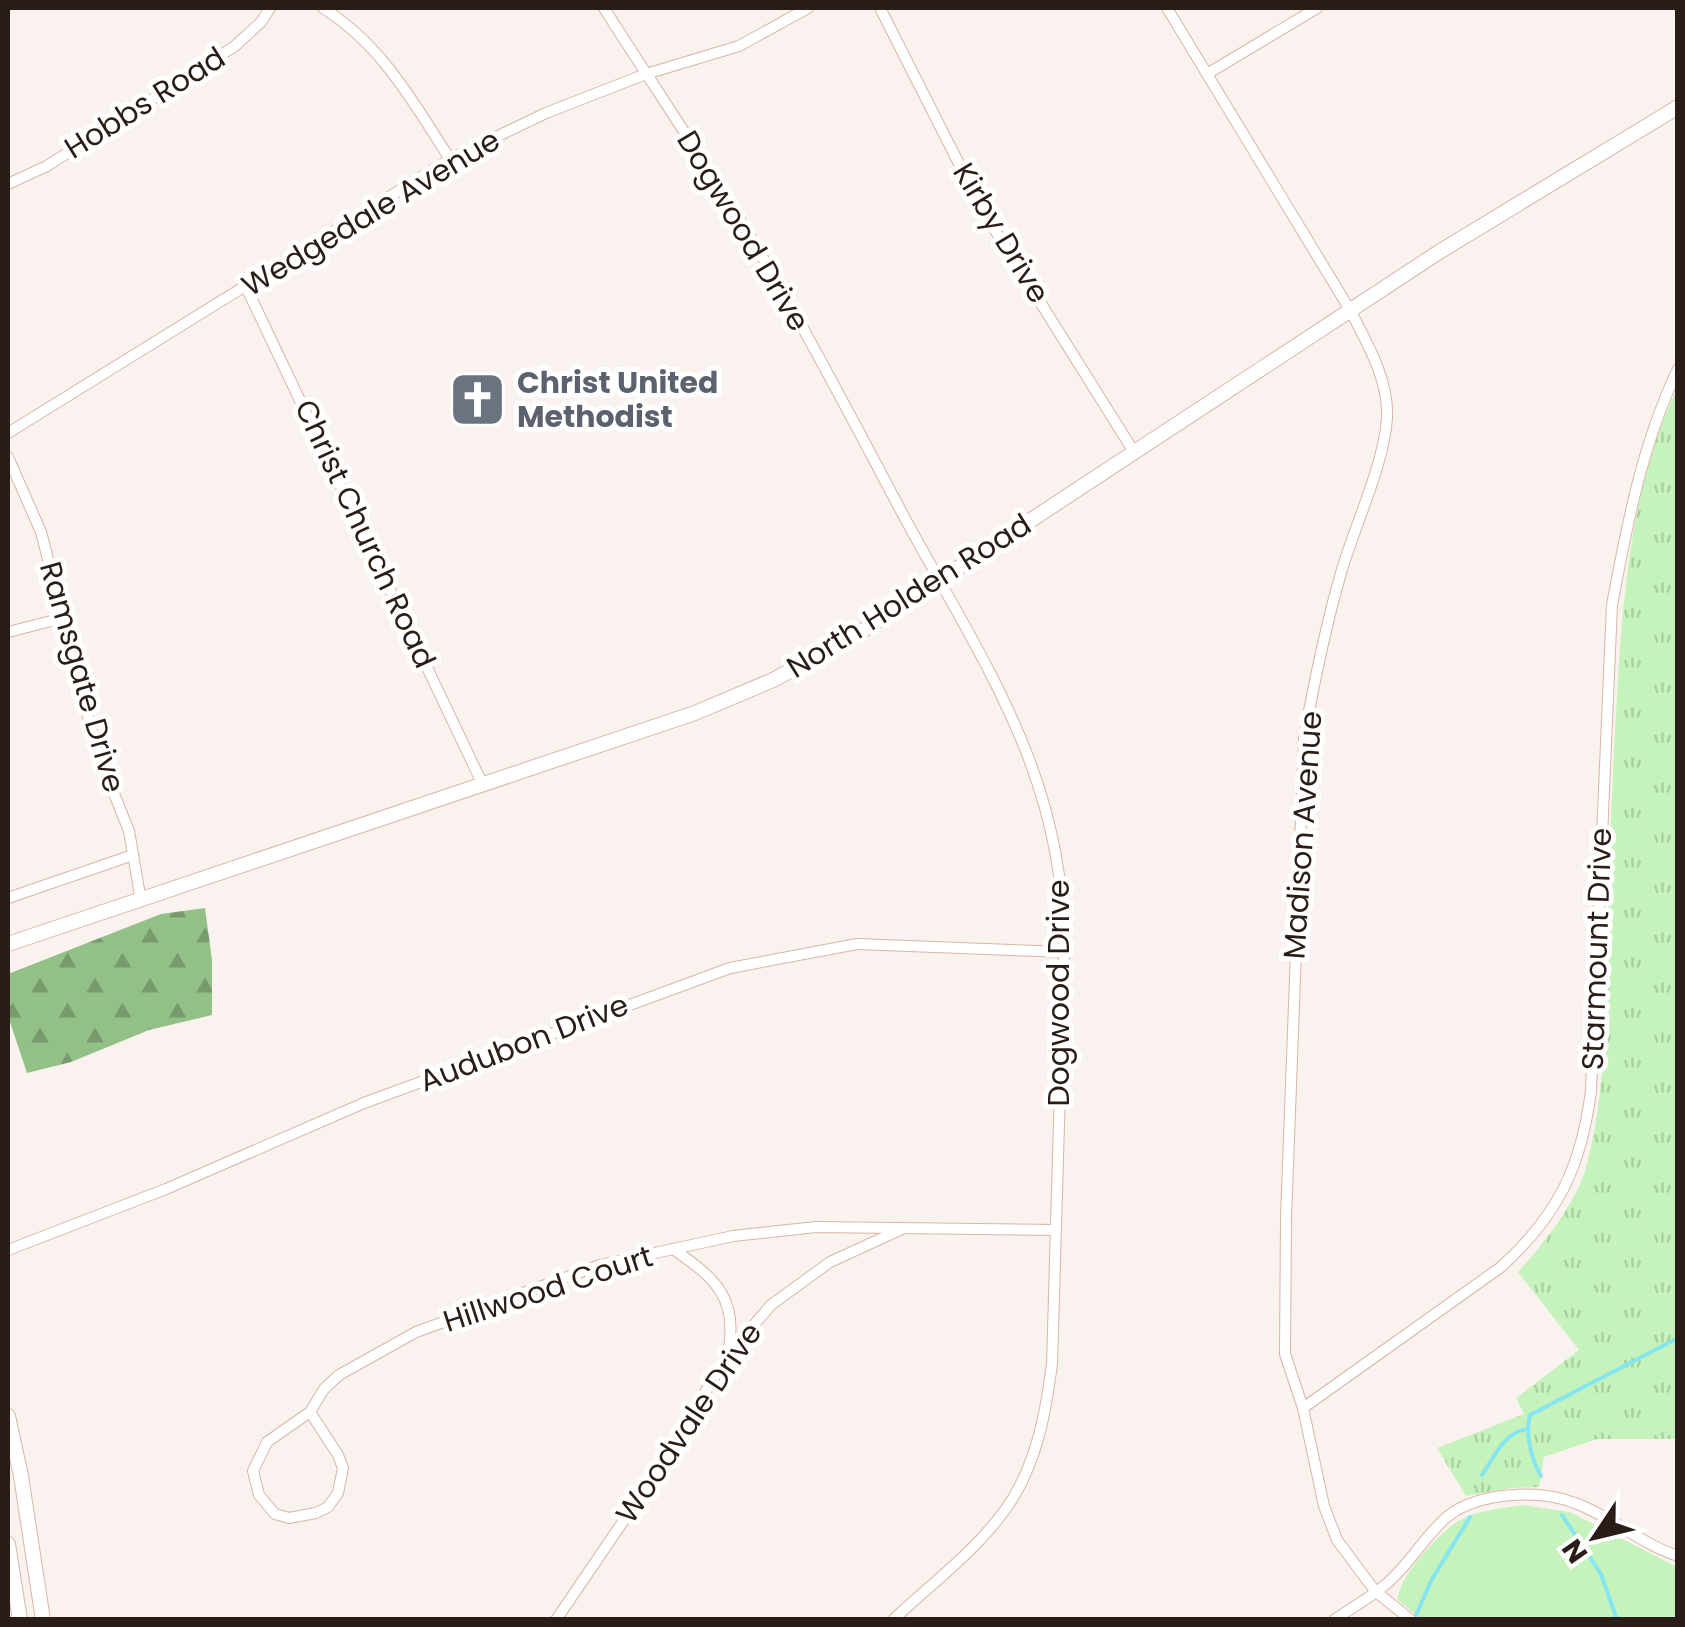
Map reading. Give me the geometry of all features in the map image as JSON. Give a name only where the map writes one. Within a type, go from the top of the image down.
[{"type":"main road","name":"North Holden Road","points":[[8,944],[695,714],[774,680],[835,648],[1350,310],[1678,106]]},
{"type":"main road","points":[[8,1416],[43,1620]]},
{"type":"main road","points":[[8,1544],[20,1620]]},
{"type":"street","name":"Hobbs Road","points":[[8,184],[47,166],[235,46],[270,8]]},
{"type":"street","points":[[323,8],[372,46],[403,85],[450,159]]},
{"type":"street","name":"Dogwood Drive","points":[[604,8],[769,268],[1008,708],[1041,786],[1055,837],[1065,906],[1052,1364],[1046,1411],[1032,1458],[1013,1499],[893,1620]]},
{"type":"street","name":"Wedgedale Avenue","points":[[8,433],[450,159],[546,113],[646,74],[739,46],[808,8]]},
{"type":"street","name":"Kirby Drive","points":[[880,8],[983,212],[1134,452]]},
{"type":"street","name":"Madison Avenue","points":[[1166,8],[1350,310],[1374,358],[1388,416],[1340,574],[1316,666],[1304,738],[1286,1199],[1286,1354],[1304,1408],[1324,1506],[1337,1540],[1375,1592]]},
{"type":"street","points":[[1206,74],[1318,8]]},
{"type":"street","name":"Christ Church Road","points":[[246,287],[482,784]]},
{"type":"street","name":"Starmount Drive","points":[[1304,1408],[1501,1268],[1528,1243],[1567,1182],[1584,1140],[1592,1077],[1612,606],[1642,464],[1664,397],[1678,370]]},
{"type":"street","name":"Ramsgate Drive","points":[[9,461],[41,532],[97,751],[129,831],[141,901]]},
{"type":"street","points":[[8,632],[63,618]]},
{"type":"street","points":[[8,898],[133,855]]},
{"type":"street","name":"Audubon Drive","points":[[8,1250],[166,1190],[364,1104],[730,968],[857,944],[1064,952]]},
{"type":"street","name":"Hillwood Court","points":[[310,1412],[343,1468],[338,1494],[316,1513],[289,1518],[275,1514],[258,1495],[253,1471],[267,1442],[310,1412],[324,1389],[339,1375],[416,1332],[600,1265],[732,1236],[816,1227],[1055,1230]]},
{"type":"street","name":"Woodvale Drive","points":[[556,1620],[654,1476],[728,1354],[771,1305],[830,1262],[903,1228]]},
{"type":"street","points":[[673,1249],[706,1272],[723,1293],[734,1326],[728,1354]]},
{"type":"street","points":[[1334,1620],[1388,1584],[1449,1516],[1476,1503],[1519,1495],[1571,1501],[1678,1556]]},
{"type":"street","points":[[1375,1592],[1411,1620]]},
{"type":"green space","points":[[1677,389],[1677,1439],[1597,1439],[1544,1457],[1539,1487],[1466,1496],[1437,1448],[1524,1414],[1516,1398],[1579,1350],[1518,1272],[1574,1197],[1585,1171],[1597,1118],[1604,1035],[1617,694],[1627,577],[1649,462]]},
{"type":"green space","points":[[205,908],[212,960],[212,1015],[149,1030],[71,1062],[27,1073],[8,1016],[8,974],[161,914]]},
{"type":"green space","points":[[1523,1505],[1570,1512],[1677,1567],[1677,1619],[1421,1619],[1398,1600],[1404,1580],[1452,1525],[1475,1514]]},
{"type":"waterway","points":[[1541,1476],[1530,1446],[1530,1415],[1678,1338]]},
{"type":"waterway","points":[[1482,1475],[1506,1440],[1528,1429]]},
{"type":"waterway","points":[[1562,1515],[1601,1574],[1617,1620]]},
{"type":"waterway","points":[[1414,1620],[1431,1581],[1470,1517]]},
{"type":"place","name":"Christ United Methodist","points":[[478,400]]}]
